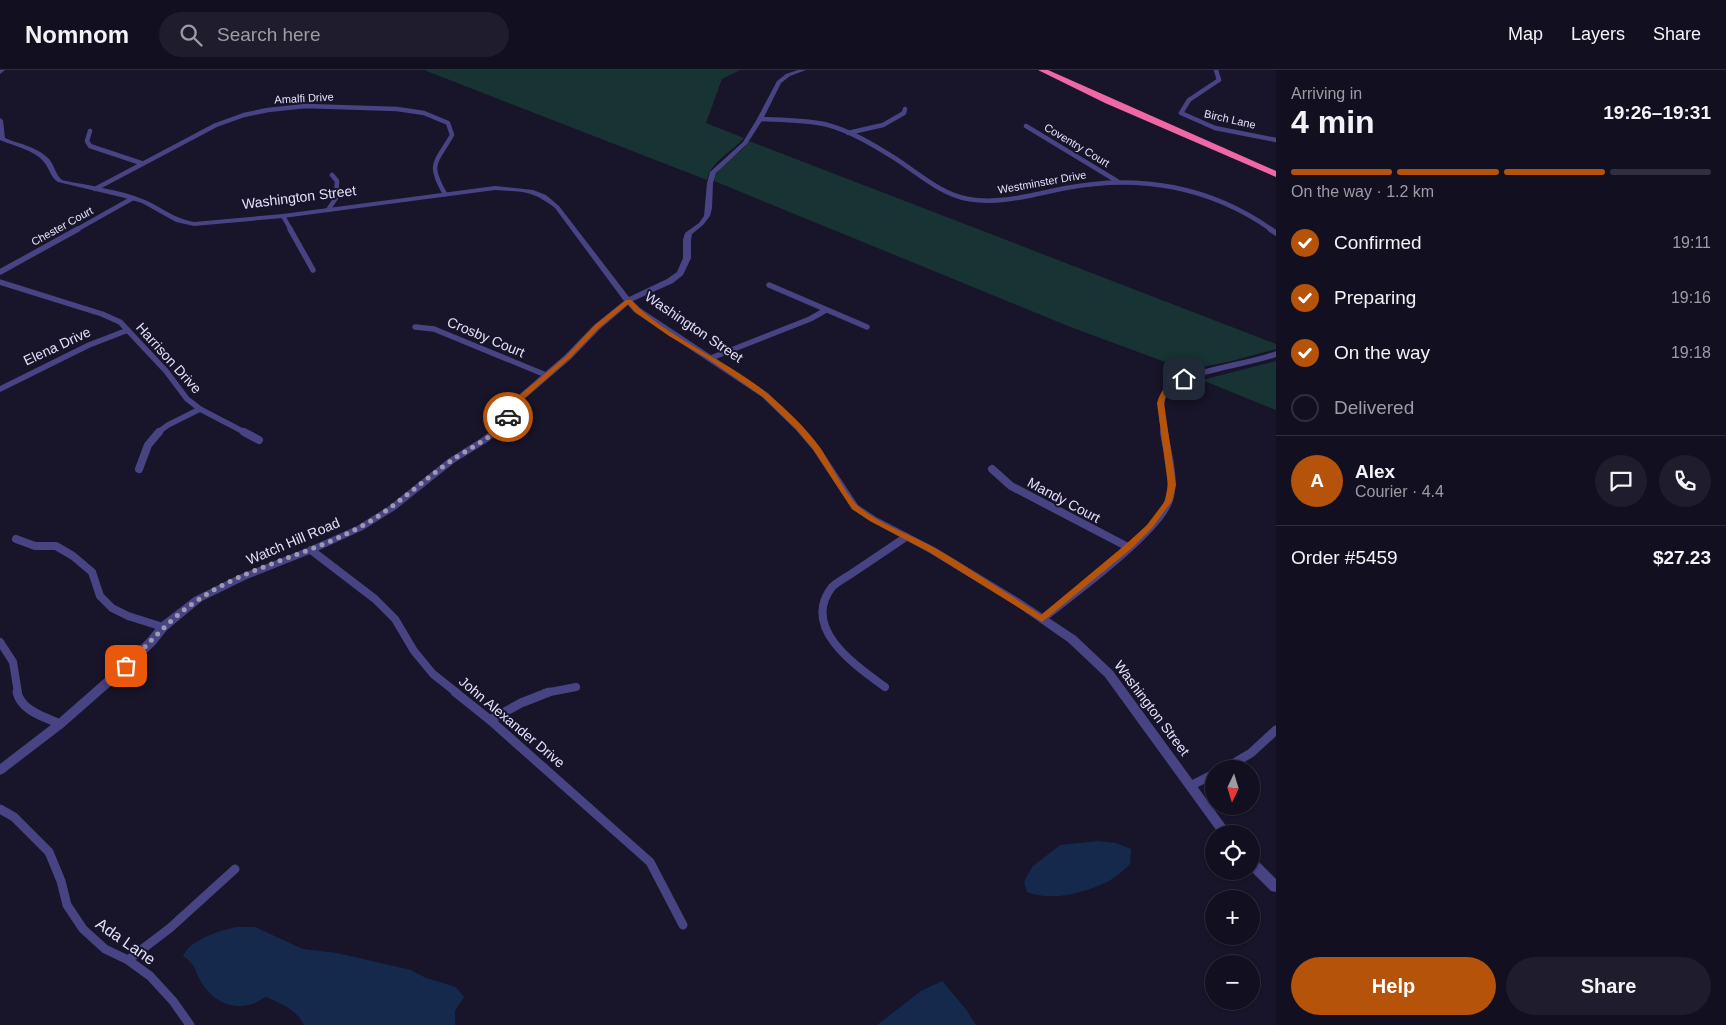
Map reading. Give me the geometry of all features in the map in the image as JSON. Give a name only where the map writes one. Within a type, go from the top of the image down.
[{"type":"highway","points":[[1042,70],[1100,98],[1276,174]]},
{"type":"highway","points":[[1054,70],[1276,168]]},
{"type":"street","name":"Watch Hill Road","points":[[0,770],[60,724],[126,666],[163,627],[198,599],[217,589],[360,528],[392,508],[451,461],[486,439],[505,422],[517,401],[628,301],[670,281],[680,273],[687,258],[687,240],[690,233],[707,216],[713,172],[718,165],[742,146],[760,120],[779,82],[788,75],[803,70]]},
{"type":"street","name":"Birch Lane","points":[[1216,70],[1220,80],[1189,100],[1181,113],[1199,123],[1226,131],[1276,140]]},
{"type":"street","name":"Amalfi Drive","points":[[95,188],[216,125],[244,115],[305,106],[397,109],[424,113],[438,117],[448,123],[452,135],[437,156],[433,168],[434,177],[445,194]]},
{"type":"street","points":[[848,133],[883,125],[904,114],[905,109]]},
{"type":"street","points":[[0,120],[1,139]]},
{"type":"street","name":"Westminster Drive","points":[[760,120],[823,125],[848,133],[934,186],[954,195],[970,199],[1010,200],[1082,185],[1118,181],[1148,182],[1181,188],[1208,196],[1238,209],[1276,233]]},
{"type":"street","name":"Coventry Court","points":[[1026,126],[1118,181]]},
{"type":"street","points":[[90,131],[87,141],[90,146],[141,163]]},
{"type":"street","name":"Washington Street","points":[[1,139],[46,160],[53,177],[60,181],[133,198],[185,223],[213,224],[494,188],[513,188],[531,191],[544,196],[557,207],[628,301],[637,310],[765,395],[799,428],[816,448],[854,507],[932,550],[1042,619],[1072,640],[1109,674],[1219,825]]},
{"type":"street","points":[[328,210],[336,198],[337,181],[332,175]]},
{"type":"street","name":"Chester Court","points":[[0,272],[133,198]]},
{"type":"street","points":[[283,216],[313,270]]},
{"type":"street","name":"Harrison Drive","points":[[0,282],[102,314],[120,322],[166,371],[187,398],[200,409],[259,440]]},
{"type":"street","points":[[769,286],[867,327]]},
{"type":"street","points":[[711,358],[826,310]]},
{"type":"street","name":"Crosby Court","points":[[415,327],[434,328],[546,375]]},
{"type":"street","name":"Elena Drive","points":[[0,389],[89,345],[128,330]]},
{"type":"street","points":[[1042,619],[1128,547],[1149,526],[1168,501],[1172,485],[1160,403],[1166,389],[1171,384],[1195,374],[1252,363],[1276,354]]},
{"type":"street","points":[[139,469],[146,446],[152,438],[164,427],[200,409]]},
{"type":"street","name":"Mandy Court","points":[[992,470],[1011,486],[1128,547]]},
{"type":"street","points":[[885,687],[838,651],[824,625],[824,596],[832,586],[906,537]]},
{"type":"street","points":[[16,539],[26,545],[42,548],[56,546],[89,568],[95,577],[99,596],[107,604],[120,612],[163,627]]},
{"type":"street","name":"John Alexander Drive","points":[[311,550],[375,599],[395,619],[414,651],[433,674],[490,720],[650,862],[683,925]]},
{"type":"street","points":[[0,642],[13,662],[18,696],[30,711],[60,724]]},
{"type":"street","points":[[490,720],[552,690],[576,687]]},
{"type":"street","points":[[1239,760],[1251,753],[1276,730]]},
{"type":"street","points":[[1190,786],[1205,778]]},
{"type":"street","name":"Ada Lane","points":[[0,809],[14,817],[49,852],[61,881],[67,905],[83,930],[104,949],[128,960],[150,976],[173,1001],[190,1025]]},
{"type":"street","points":[[128,960],[170,928],[235,869]]},
{"type":"street","points":[[1260,872],[1276,887]]},
{"type":"green space","points":[[424,70],[740,70],[722,79],[706,123],[744,138],[717,162],[709,173],[707,180]]},
{"type":"green space","points":[[749,141],[1276,344],[1276,349],[1232,361],[1187,370],[1073,328],[714,181],[716,174],[724,164],[745,147]]},
{"type":"green space","points":[[1276,361],[1276,410],[1202,380]]},
{"type":"water","points":[[1098,841],[1116,843],[1131,849],[1130,864],[1109,881],[1068,895],[1047,896],[1027,892],[1024,882],[1032,867],[1060,845]]},
{"type":"water","points":[[236,927],[255,927],[303,949],[337,953],[411,970],[426,978],[456,987],[464,997],[455,1011],[455,1025],[304,1025],[293,1011],[266,997],[248,1005],[233,1006],[226,1004],[208,992],[192,964],[183,956],[199,940],[214,933]]},
{"type":"water","points":[[942,981],[965,1008],[976,1025],[877,1025],[921,991]]},
{"type":"way so far","points":[[126,666],[163,627],[198,599],[243,576],[311,550],[360,528],[392,508],[451,461],[486,439],[508,417]]},
{"type":"route","points":[[508,417],[517,401],[628,301],[637,310],[672,335],[711,358],[765,395],[799,428],[816,448],[854,507],[932,550],[1042,619],[1128,547],[1159,515],[1168,501],[1172,485],[1160,403],[1166,389],[1171,384],[1184,379]]}]
